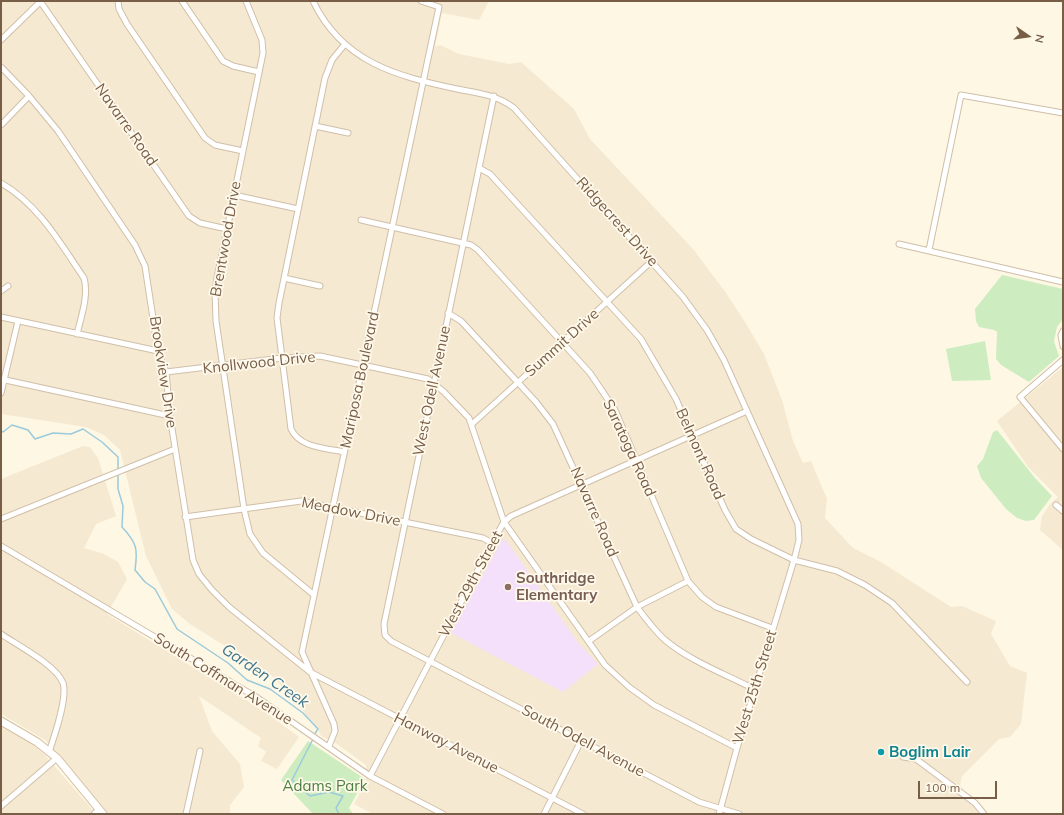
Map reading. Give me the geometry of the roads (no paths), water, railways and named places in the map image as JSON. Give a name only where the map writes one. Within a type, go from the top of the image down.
[{"type":"main road","points":[[1,721],[37,742],[57,758],[99,812]]},
{"type":"street","points":[[1,40],[40,1]]},
{"type":"street","name":"Navarre Road","points":[[40,1],[190,216],[200,223],[227,229]]},
{"type":"street","points":[[118,1],[119,9],[127,24],[205,138],[214,145],[243,151]]},
{"type":"street","points":[[182,1],[223,61],[233,66],[259,72]]},
{"type":"street","name":"Brentwood Drive","points":[[246,1],[262,40],[263,53],[227,229],[215,292],[214,307],[244,509],[250,534],[263,553],[314,595]]},
{"type":"street","name":"Ridgecrest Drive","points":[[313,1],[328,25],[345,44],[371,63],[396,74],[424,82],[494,96],[514,108],[684,297],[707,330],[724,360],[798,524],[799,540],[794,560]]},
{"type":"street","name":"Mariposa Boulevard","points":[[328,746],[335,732],[334,724],[302,652],[439,7],[421,1]]},
{"type":"street","points":[[344,452],[304,444],[294,435],[291,429],[277,318],[327,70],[345,44]]},
{"type":"street","name":"Brookview Drive","points":[[1,68],[29,96],[58,131],[135,245],[145,266],[158,351],[166,372],[170,416],[185,517],[193,560],[199,574],[229,607],[310,672]]},
{"type":"street","points":[[929,250],[960,95],[1063,113]]},
{"type":"street","points":[[1,125],[29,96]]},
{"type":"street","name":"West Odell Avenue","points":[[430,661],[391,641],[385,635],[384,624],[494,96]]},
{"type":"street","points":[[315,126],[348,133]]},
{"type":"street","name":"Belmont Road","points":[[479,168],[490,174],[640,339],[657,364],[676,399],[725,510],[736,529],[750,539],[794,560],[837,571],[865,584],[892,603],[967,682]]},
{"type":"street","points":[[1,183],[12,190],[39,213],[84,278],[86,285],[85,296],[77,334]]},
{"type":"street","points":[[234,195],[298,209]]},
{"type":"street","name":"Saratoga Road","points":[[361,220],[471,245],[478,250],[590,373],[615,410],[688,581],[702,597],[716,607],[772,628]]},
{"type":"street","points":[[899,244],[1063,282]]},
{"type":"street","name":"Summit Drive","points":[[472,424],[652,261]]},
{"type":"street","points":[[284,278],[320,286]]},
{"type":"street","points":[[1,291],[8,286]]},
{"type":"street","name":"Navarre Road","points":[[448,313],[461,321],[536,402],[553,424],[637,607],[658,633],[674,646],[754,689]]},
{"type":"street","points":[[1,317],[158,351]]},
{"type":"street","points":[[1,393],[3,379],[18,321]]},
{"type":"street","points":[[1063,331],[1061,335],[1063,346]]},
{"type":"street","name":"Knollwood Drive","points":[[166,372],[282,358],[320,356],[428,379],[449,397],[472,424],[504,522],[613,673],[640,696],[654,705],[737,748]]},
{"type":"street","points":[[1063,360],[1020,397],[1063,449]]},
{"type":"street","points":[[3,379],[170,416]]},
{"type":"street","name":"West 29th Street","points":[[370,776],[492,542],[504,522],[511,516],[581,484],[637,461],[691,435],[747,411]]},
{"type":"street","points":[[1,519],[105,475],[175,449]]},
{"type":"street","name":"Meadow Drive","points":[[185,517],[301,501],[483,538],[492,542]]},
{"type":"street","points":[[1056,505],[1063,511]]},
{"type":"street","name":"South Coffman Avenue","points":[[1,546],[256,697],[370,776],[443,814]]},
{"type":"street","name":"West 25th Street","points":[[720,812],[754,689],[794,560]]},
{"type":"street","points":[[589,641],[637,607],[688,581]]},
{"type":"street","points":[[1,634],[52,669],[63,684],[62,701],[49,752]]},
{"type":"street","name":"South Odell Avenue","points":[[430,661],[699,802],[720,812],[739,814]]},
{"type":"street","name":"Hanway Avenue","points":[[310,672],[583,814]]},
{"type":"street","points":[[544,814],[581,740]]},
{"type":"street","points":[[186,814],[200,751]]},
{"type":"street","points":[[904,757],[916,759],[975,803],[984,814]]},
{"type":"street","points":[[1,806],[57,758]]},
{"type":"waterway","name":"Garden Creek","points":[[1,431],[3,432],[12,425],[28,430],[35,439],[53,433],[71,434],[83,429],[102,442],[118,457],[118,470]]},
{"type":"waterway","name":"Garden Creek","points":[[118,474],[118,489],[123,506],[122,527],[131,538],[135,547],[135,570],[145,582],[155,589],[177,629],[228,663],[247,680],[270,689],[303,713],[318,729],[314,735]]},
{"type":"waterway","name":"Garden Creek","points":[[313,739],[292,780],[310,796],[329,792],[343,796],[336,808],[339,814]]},
{"type":"place","name":"Southridge Elementary","points":[[508,587]]},
{"type":"place","name":"Boglim Lair","points":[[881,752]]},
{"type":"park label","name":"Adams Park","points":[[325,786]]}]
